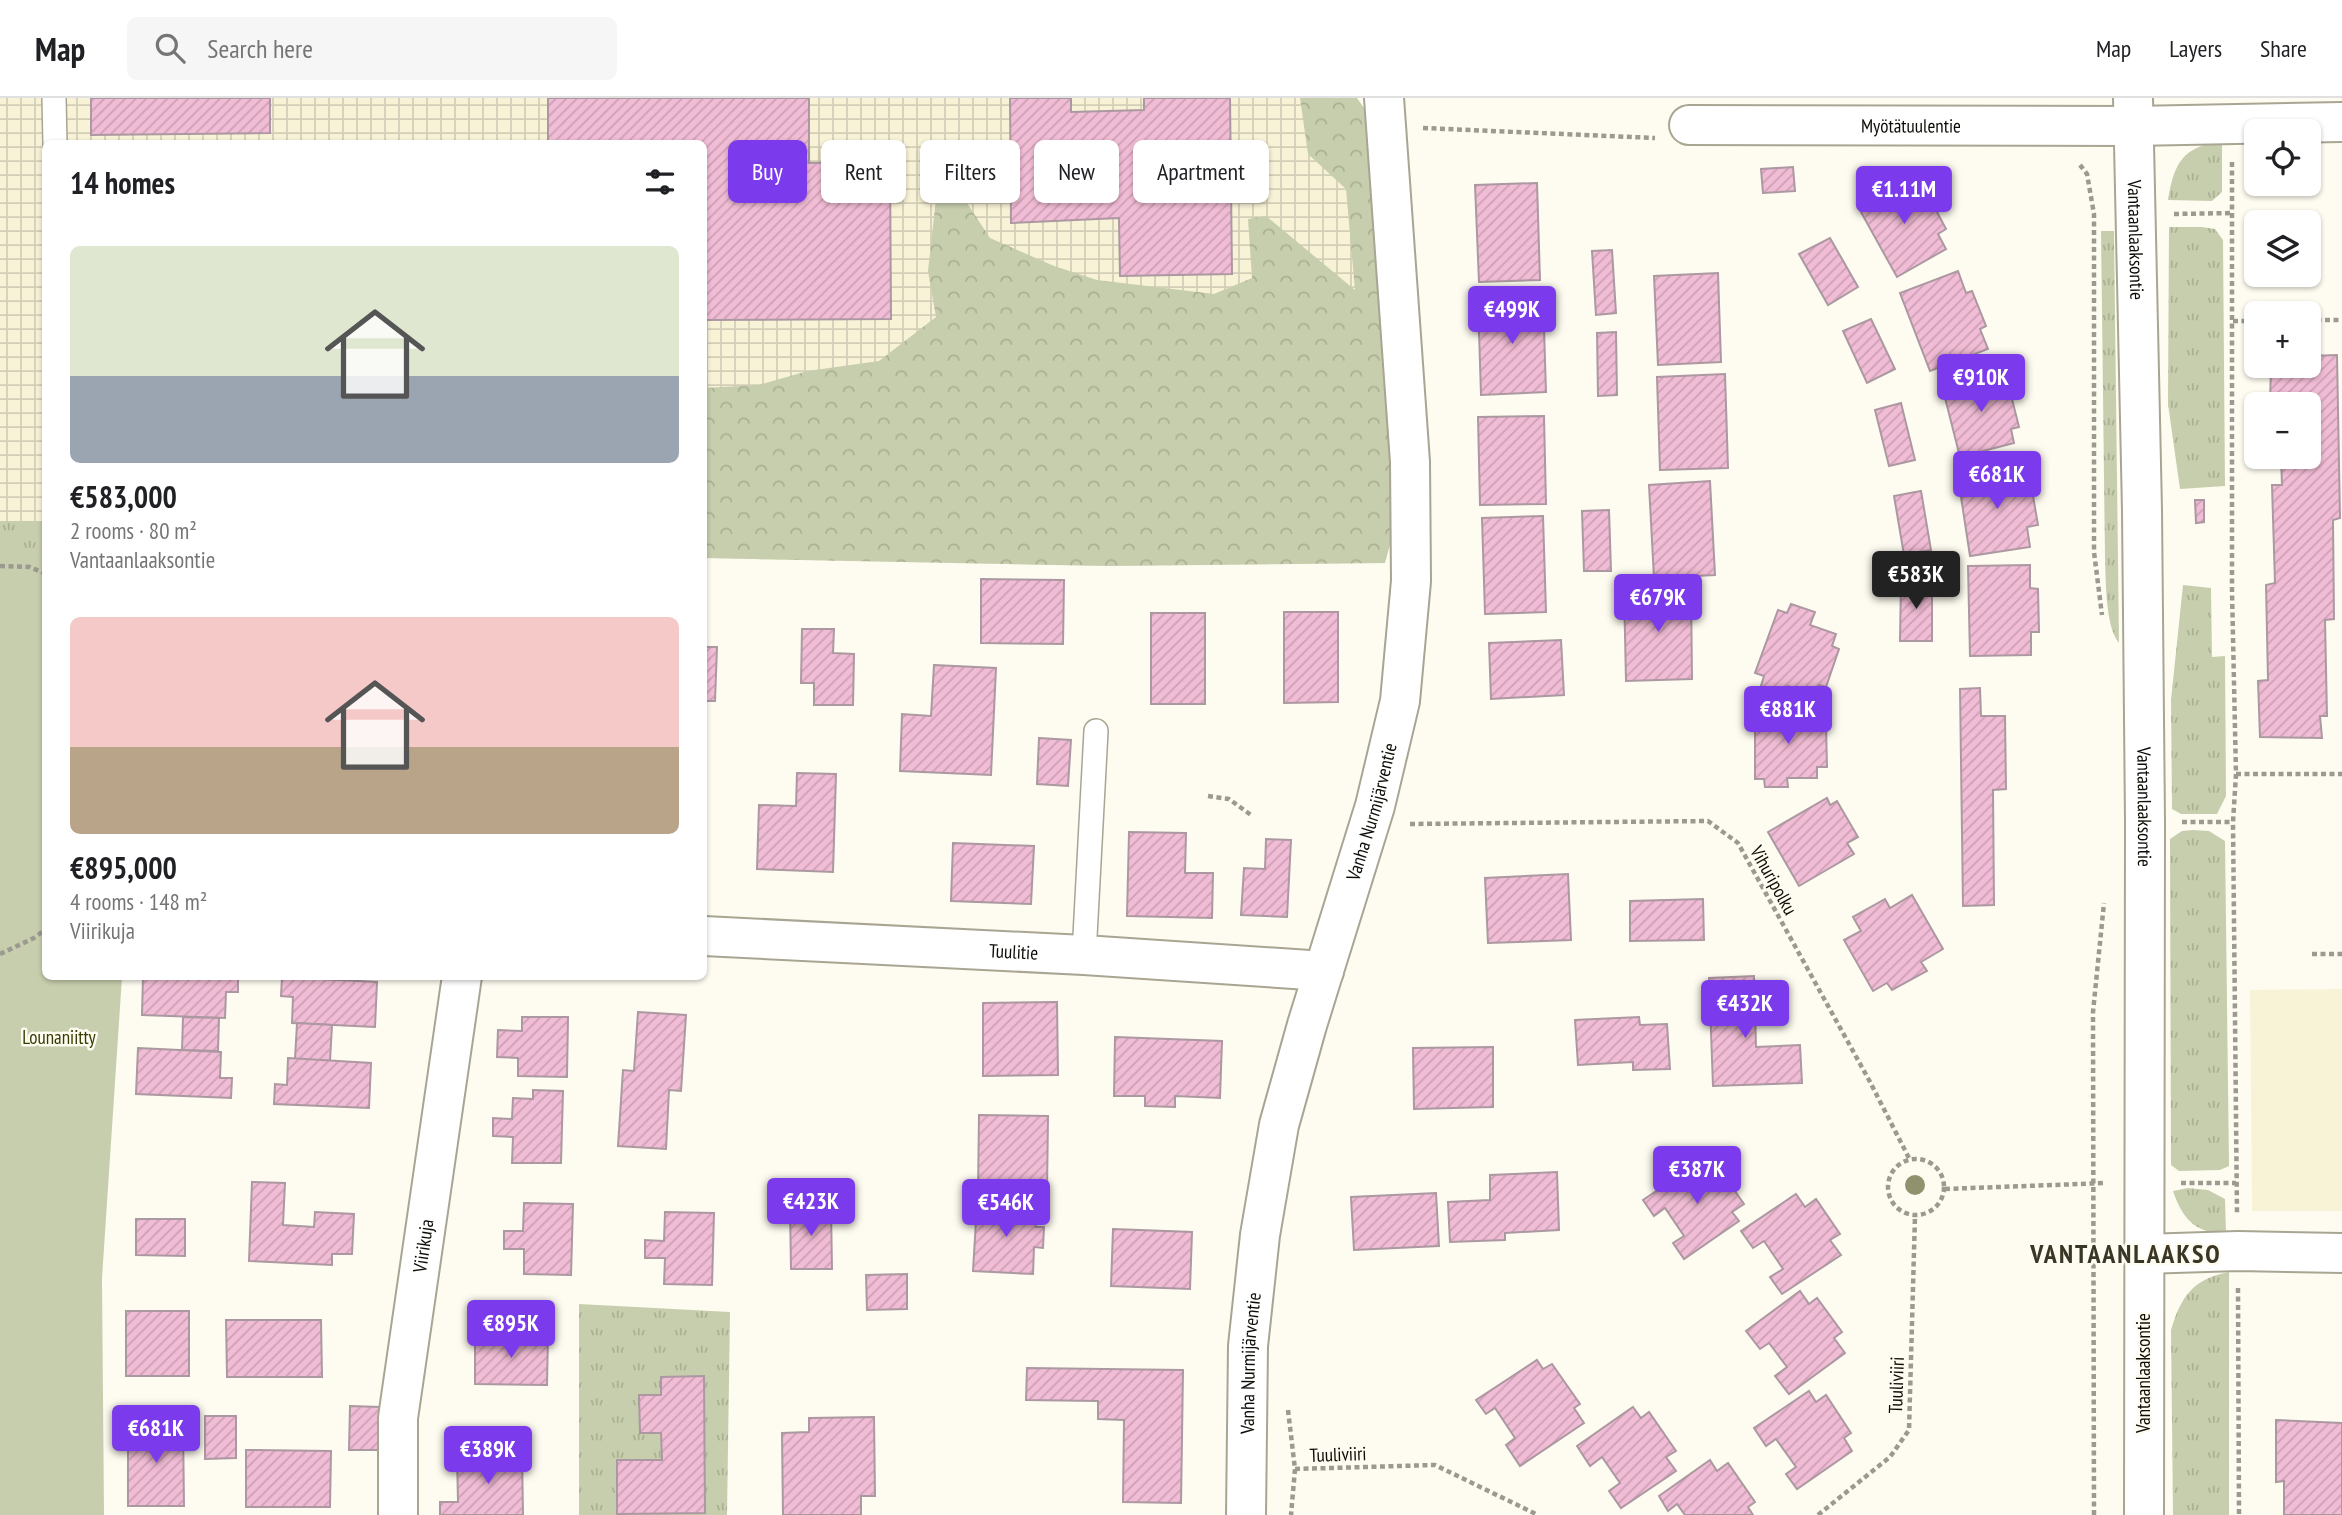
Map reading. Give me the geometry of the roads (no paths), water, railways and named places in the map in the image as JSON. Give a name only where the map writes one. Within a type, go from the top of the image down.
[{"type":"street","name":"Vanha Nurmijärventie","points":[[1246,1515],[1248,1346],[1260,1236],[1279,1125],[1375,806],[1400,701],[1411,581],[1410,462],[1384,98]]},
{"type":"street","name":"Myötätuulentie","points":[[1678,132],[2133,112],[2232,124],[2342,122]]},
{"type":"street","name":"Vantaanlaaksontie","points":[[2133,112],[2143,523],[2144,1515]]},
{"type":"street","name":"Tuulitie","points":[[707,936],[1084,954],[1324,971]]},
{"type":"street","name":"Viirikuja","points":[[398,1515],[398,1418],[461,980]]},
{"type":"street","points":[[2143,1254],[2238,1251],[2342,1253]]},
{"type":"lane","points":[[54,98],[55,140]]},
{"type":"lane","points":[[1084,954],[1096,731]]},
{"type":"district","name":"VANTAANLAAKSO","points":[[2126,1253]]},
{"type":"park label","name":"Lounaniitty","points":[[59,1037]]}]
